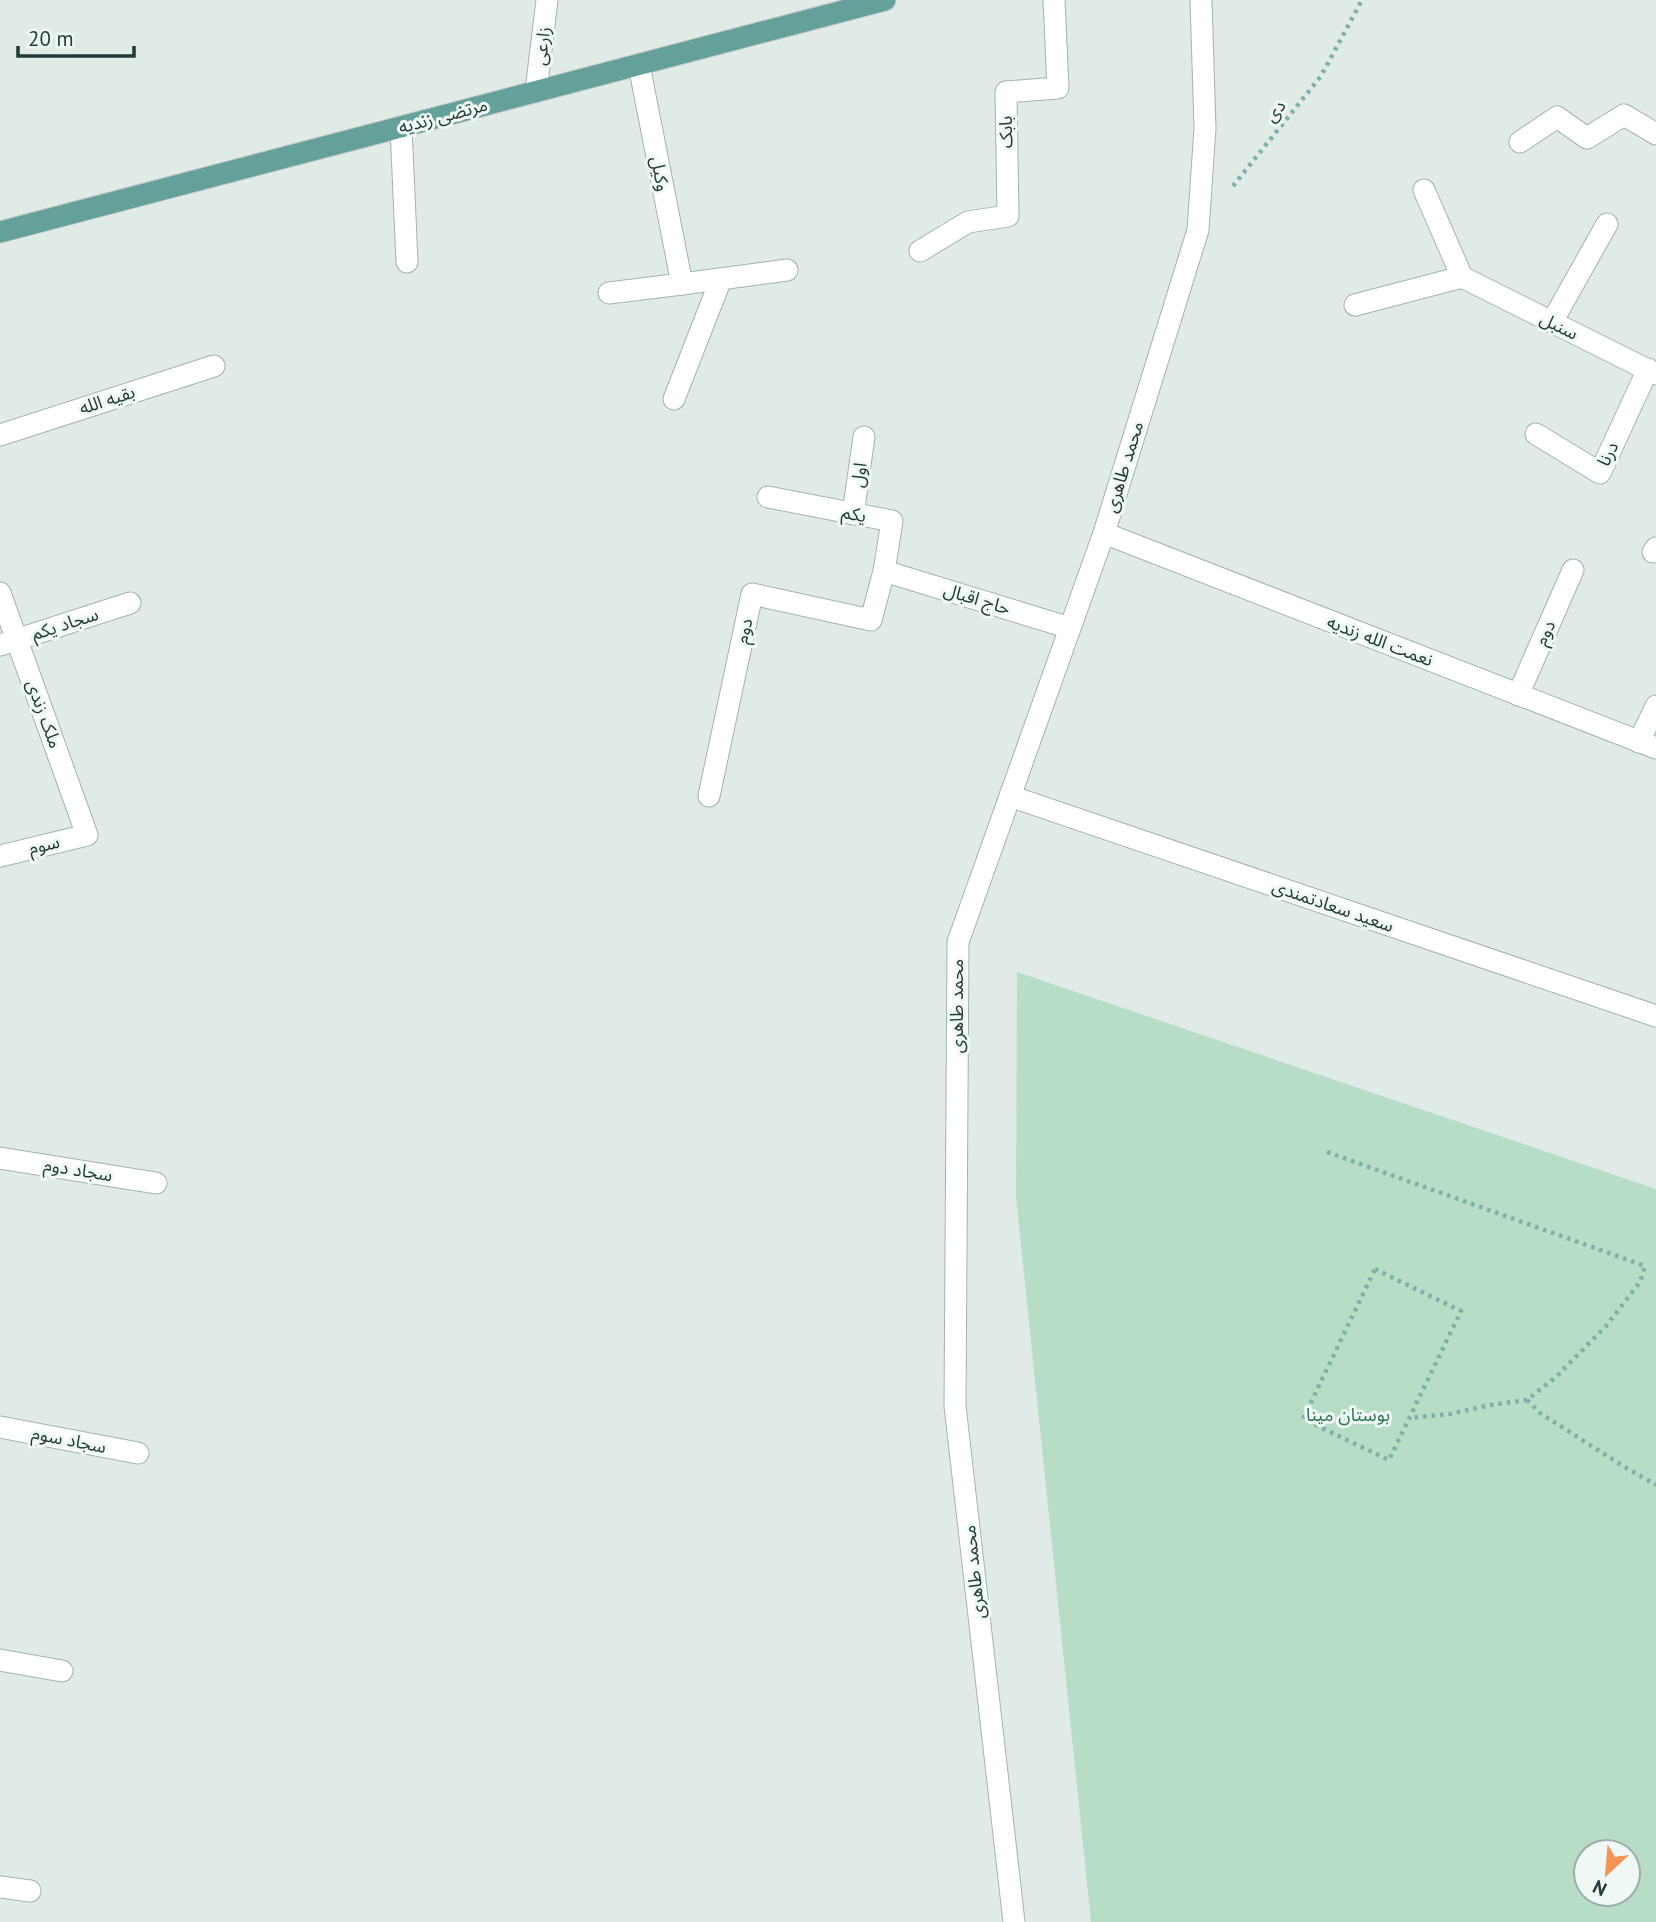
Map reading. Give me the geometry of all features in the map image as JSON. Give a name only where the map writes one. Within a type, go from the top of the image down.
[{"type":"main road","name":"مرتضی زندیه","points":[[0,232],[885,0]]},
{"type":"street","name":"زارعی","points":[[536,91],[547,0]]},
{"type":"street","name":"بابک","points":[[920,251],[968,222],[1008,216],[1006,92],[1058,89],[1054,0]]},
{"type":"street","name":"محمد طاهری","points":[[1014,1922],[955,1406],[958,943],[1104,533],[1198,230],[1205,128],[1201,0]]},
{"type":"street","name":"وکیل","points":[[639,65],[681,284]]},
{"type":"street","points":[[1520,142],[1557,117],[1587,138],[1624,115],[1656,134]]},
{"type":"street","points":[[401,127],[407,262]]},
{"type":"street","points":[[1355,305],[1462,277],[1424,190]]},
{"type":"street","points":[[1552,322],[1607,224]]},
{"type":"street","points":[[609,293],[787,270]]},
{"type":"street","name":"سنبل","points":[[1462,277],[1652,372]]},
{"type":"street","points":[[674,399],[721,279]]},
{"type":"street","name":"بقیه الله","points":[[0,435],[214,366]]},
{"type":"street","name":"درنا","points":[[1536,434],[1600,473],[1652,372]]},
{"type":"street","name":"اول","points":[[853,514],[864,437]]},
{"type":"street","name":"یکم","points":[[768,496],[892,521],[884,571]]},
{"type":"street","name":"نعمت الله زندیه","points":[[1104,533],[1648,745]]},
{"type":"street","name":"دوم","points":[[1518,695],[1573,570]]},
{"type":"street","name":"حاج اقبال","points":[[884,571],[1070,628]]},
{"type":"street","name":"دوم","points":[[709,796],[752,594],[872,620],[884,571]]},
{"type":"street","name":"ملک زندی","points":[[0,593],[8,642],[87,835]]},
{"type":"street","name":"سجاد یکم","points":[[8,642],[130,603]]},
{"type":"street","points":[[1648,745],[1656,706]]},
{"type":"street","name":"سعید سعادتمندی","points":[[1010,796],[1656,1016]]},
{"type":"street","name":"سوم","points":[[0,856],[87,835]]},
{"type":"street","name":"سجاد دوم","points":[[0,1158],[156,1183]]},
{"type":"street","name":"سجاد سوم","points":[[0,1427],[138,1453]]},
{"type":"street","points":[[0,1660],[62,1671]]},
{"type":"street","points":[[0,1887],[30,1891]]},
{"type":"path","name":"دی","points":[[1231,189],[1321,76],[1362,0]]},
{"type":"path","points":[[1326,1152],[1645,1266],[1640,1282],[1606,1326],[1556,1377],[1527,1400],[1450,1414],[1409,1418]]},
{"type":"path","points":[[1375,1269],[1461,1311],[1409,1418],[1389,1460],[1303,1419],[1375,1269]]},
{"type":"path","points":[[1527,1400],[1540,1413],[1656,1485]]},
{"type":"green space","name":"بوستان مینا","points":[[1017,972],[1656,1189],[1656,1922],[1091,1922],[1016,1197]]}]
